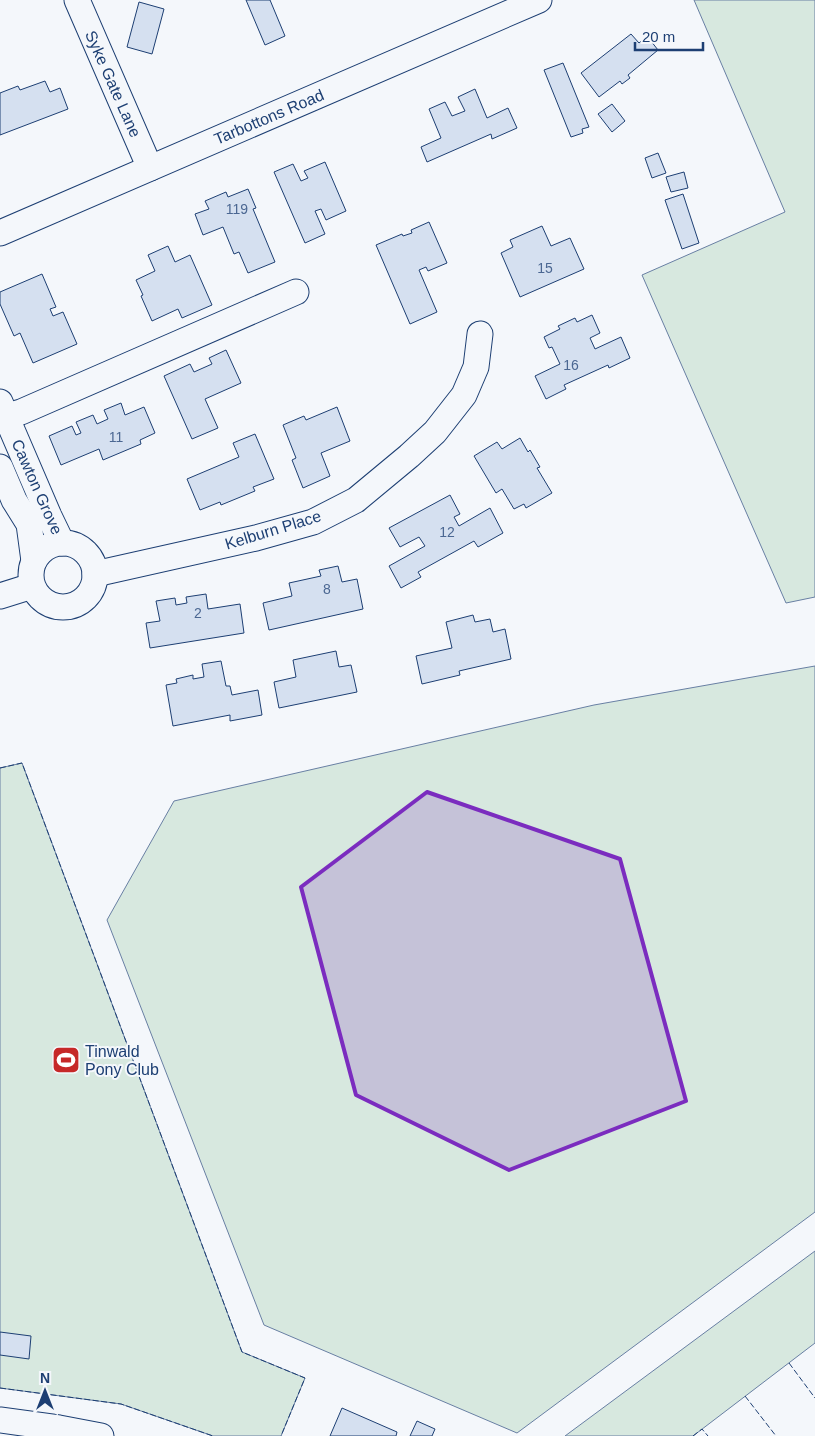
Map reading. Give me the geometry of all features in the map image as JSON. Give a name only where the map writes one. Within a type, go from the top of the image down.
[{"type":"street","name":"Syke Gate Lane","points":[[77,0],[150,168]]},
{"type":"street","name":"Tarbottons Road","points":[[0,233],[539,0]]},
{"type":"street","points":[[2,412],[21,412],[296,292]]},
{"type":"street","name":"Kelburn Place","points":[[95,574],[256,538],[313,522],[356,500],[435,432],[464,395],[476,367],[480,334]]},
{"type":"street","name":"Cawton Grove","points":[[2,412],[62,543]]},
{"type":"street","name":"Cawton Grove","points":[[0,467],[14,500],[29,524],[34,560]]},
{"type":"street","points":[[62,543],[74,546],[85,552],[92,562],[95,574],[92,589],[83,601],[69,607],[54,607],[41,599],[32,586],[31,573],[34,560],[43,550],[62,543]]},
{"type":"street","points":[[0,596],[32,586]]},
{"type":"street","points":[[0,1420],[101,1436]]},
{"type":"highlighted area","points":[[427,792],[620,859],[686,1101],[509,1170],[356,1095],[301,887]]},
{"type":"shaded area","points":[[694,0],[815,0],[815,597],[786,603],[642,275],[785,212]]},
{"type":"shaded area","points":[[815,666],[815,1212],[517,1433],[264,1325],[107,920],[174,801],[594,705]]},
{"type":"shaded area","name":"Tinwald Pony Club","points":[[22,763],[242,1352],[305,1378],[281,1436],[213,1436],[121,1404],[0,1388],[0,768]]},
{"type":"shaded area","points":[[815,1251],[815,1343],[693,1436],[565,1436]]},
{"type":"building","points":[[246,0],[270,0],[285,36],[265,45]]},
{"type":"building","points":[[139,2],[164,9],[152,54],[127,47]]},
{"type":"building","points":[[631,34],[639,43],[647,36],[658,50],[628,75],[630,78],[622,84],[620,81],[599,97],[581,73]]},
{"type":"building","points":[[563,63],[589,127],[582,129],[583,133],[571,137],[544,70]]},
{"type":"building","points":[[45,81],[50,92],[60,88],[68,109],[0,135],[0,93],[18,86],[20,90]]},
{"type":"building","points":[[475,89],[487,118],[508,108],[517,128],[492,139],[491,134],[427,162],[421,147],[441,138],[429,109],[445,102],[452,116],[465,111],[458,97]]},
{"type":"building","points":[[612,104],[625,121],[612,132],[598,114]]},
{"type":"building","points":[[658,153],[666,173],[652,178],[645,158]]},
{"type":"building","points":[[325,162],[346,211],[326,220],[321,209],[315,211],[325,234],[305,243],[274,172],[293,164],[301,181],[308,178],[304,171]]},
{"type":"building","points":[[684,172],[688,188],[671,192],[666,177]]},
{"type":"building","points":[[248,189],[256,208],[253,209],[275,262],[248,273],[239,252],[234,254],[223,227],[203,235],[195,214],[209,209],[205,201],[226,192],[228,197]]},
{"type":"building","points":[[683,194],[699,243],[682,249],[665,200]]},
{"type":"building","points":[[429,222],[447,263],[428,271],[426,267],[419,270],[437,312],[410,324],[376,245],[402,234],[403,236],[412,233],[411,230]]},
{"type":"building","points":[[542,226],[551,246],[570,238],[584,269],[520,297],[501,253],[513,247],[510,240]]},
{"type":"building","points":[[168,246],[175,262],[190,255],[212,305],[182,318],[178,309],[152,321],[136,280],[155,271],[148,255]]},
{"type":"building","points":[[42,274],[56,307],[50,309],[53,316],[63,312],[77,344],[33,363],[20,333],[14,336],[0,304],[0,292]]},
{"type":"building","points":[[592,315],[600,333],[590,338],[595,349],[621,337],[630,358],[609,368],[608,365],[564,385],[566,389],[546,399],[535,376],[560,364],[552,347],[549,348],[544,337],[560,329],[558,326],[575,318],[577,322]]},
{"type":"building","points":[[226,350],[241,383],[205,399],[218,428],[192,439],[164,376],[190,364],[194,372],[212,364],[209,358]]},
{"type":"building","points":[[121,403],[125,415],[144,407],[155,433],[140,440],[141,444],[103,460],[99,449],[61,465],[49,436],[72,426],[76,435],[81,433],[76,422],[93,415],[97,424],[108,419],[104,410]]},
{"type":"building","points":[[337,407],[350,441],[321,453],[330,476],[303,488],[292,460],[296,458],[283,425],[304,416],[306,420]]},
{"type":"building","points":[[255,434],[274,479],[253,487],[255,491],[221,505],[220,502],[200,510],[187,479],[239,457],[233,443]]},
{"type":"building","points":[[520,438],[540,467],[537,468],[552,493],[526,508],[524,504],[514,509],[502,489],[496,493],[474,456],[497,442],[502,449]]},
{"type":"building","points":[[450,495],[460,514],[454,517],[459,526],[490,508],[503,533],[478,547],[474,541],[418,572],[421,577],[401,588],[389,566],[425,546],[419,537],[400,547],[389,528]]},
{"type":"building","points":[[338,566],[342,582],[357,579],[363,609],[269,630],[263,603],[292,596],[289,583],[321,576],[319,570]]},
{"type":"building","points":[[206,594],[208,609],[240,604],[244,633],[150,648],[146,623],[160,621],[156,601],[175,598],[176,605],[187,603],[186,597]]},
{"type":"building","points":[[473,615],[475,622],[490,619],[493,632],[505,629],[511,659],[459,671],[460,675],[422,684],[416,656],[452,648],[446,622]]},
{"type":"building","points":[[336,651],[339,667],[351,665],[357,692],[279,708],[274,682],[296,677],[293,660]]},
{"type":"building","points":[[221,661],[226,686],[230,686],[232,695],[258,690],[262,715],[230,721],[230,715],[173,726],[166,685],[177,683],[176,679],[193,675],[193,679],[204,677],[202,664]]},
{"type":"building","points":[[0,1332],[31,1336],[29,1359],[0,1355]]},
{"type":"building","points":[[342,1408],[397,1432],[396,1436],[330,1436]]},
{"type":"building","points":[[417,1421],[435,1429],[432,1436],[410,1436]]},
{"type":"fence","points":[[0,768],[22,763],[242,1352],[305,1378],[281,1436]]},
{"type":"fence","points":[[789,1363],[815,1398]]},
{"type":"fence","points":[[0,1388],[121,1404],[213,1436]]},
{"type":"fence","points":[[745,1396],[776,1436]]},
{"type":"fence","points":[[693,1436],[702,1429],[708,1436]]},
{"type":"place","name":"Tinwald Pony Club","points":[[66,1060]]}]
